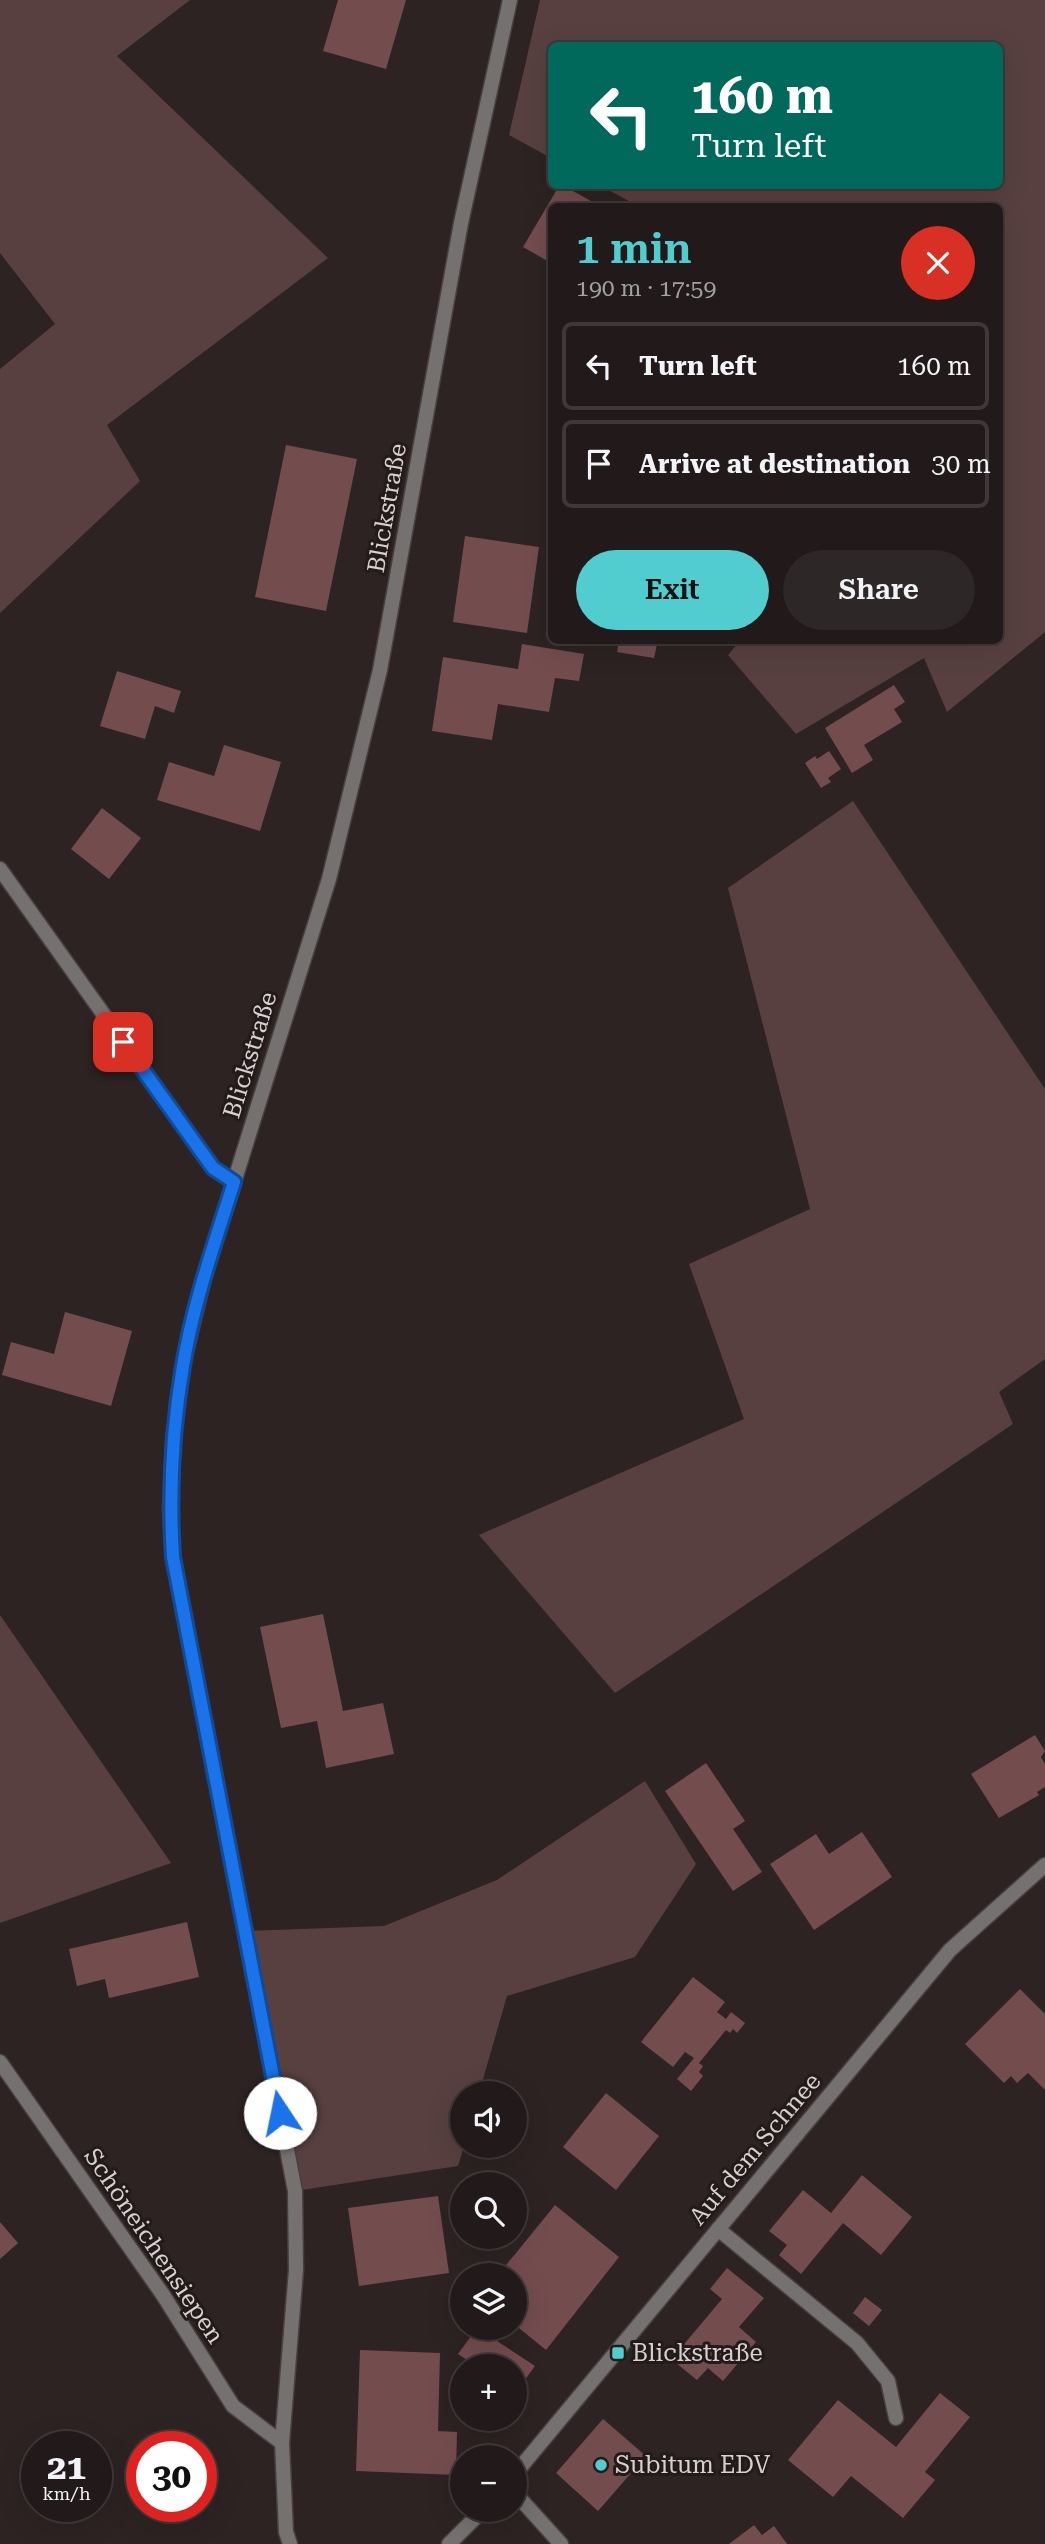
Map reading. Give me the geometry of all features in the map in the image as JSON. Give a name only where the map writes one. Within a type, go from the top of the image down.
[{"type":"street","name":"Blickstraße","points":[[290,2544],[286,2532],[282,2443],[296,2270],[295,2191],[173,1557],[170,1509],[173,1442],[183,1364],[204,1279],[329,879],[380,670],[461,223],[510,0]]},
{"type":"street","points":[[0,869],[213,1168],[234,1182]]},
{"type":"street","name":"Auf dem Schnee","points":[[527,2459],[950,1950],[1045,1865]]},
{"type":"street","name":"Schöneichensiepen","points":[[0,2062],[163,2295],[233,2406],[282,2443]]},
{"type":"street","points":[[718,2229],[857,2343],[888,2381],[897,2418]]},
{"type":"street","points":[[527,2506],[561,2544]]},
{"type":"street","points":[[455,2542],[472,2522]]},
{"type":"shaded area","points":[[0,0],[190,0],[117,56],[328,258],[107,425],[140,481],[0,613],[0,369],[55,324],[0,253]]},
{"type":"shaded area","points":[[540,0],[1045,0],[1045,632],[947,712],[924,658],[796,734],[728,655],[737,644],[1003,644],[1003,203],[632,203],[607,189],[1003,189],[1003,42],[548,42],[548,156],[509,135]]},
{"type":"shaded area","points":[[853,801],[1045,1089],[1045,1359],[999,1392],[1013,1424],[615,1693],[479,1535],[744,1419],[689,1264],[810,1209],[728,888]]},
{"type":"shaded area","points":[[0,1615],[171,1863],[0,1923]]},
{"type":"shaded area","points":[[645,1781],[696,1864],[635,1957],[507,1996],[482,2081],[450,2081],[450,2158],[460,2158],[458,2166],[295,2191],[245,1931],[384,1926],[497,1880]]},
{"type":"building","points":[[338,0],[406,0],[386,69],[323,51]]},
{"type":"building","points":[[557,189],[569,189],[595,203],[549,203]]},
{"type":"building","points":[[548,205],[548,261],[523,247]]},
{"type":"building","points":[[286,445],[357,459],[326,611],[255,597]]},
{"type":"building","points":[[465,536],[539,547],[527,633],[453,622]]},
{"type":"building","points":[[522,644],[584,654],[579,681],[555,678],[549,712],[498,704],[492,740],[432,731],[443,657],[518,669]]},
{"type":"building","points":[[618,644],[657,644],[654,658],[617,652]]},
{"type":"building","points":[[117,671],[181,691],[174,713],[155,706],[145,739],[100,726]]},
{"type":"building","points":[[894,685],[905,702],[894,709],[902,722],[864,745],[873,760],[852,773],[825,728]]},
{"type":"building","points":[[224,745],[281,762],[260,831],[157,800],[169,762],[214,776]]},
{"type":"building","points":[[829,751],[841,769],[828,778],[831,782],[821,788],[805,763]]},
{"type":"building","points":[[102,808],[141,838],[109,879],[71,849]]},
{"type":"building","points":[[65,1312],[132,1331],[111,1406],[2,1375],[11,1342],[54,1354]]},
{"type":"building","points":[[323,1614],[343,1711],[383,1703],[394,1754],[326,1768],[317,1721],[281,1728],[260,1627]]},
{"type":"building","points":[[1035,1735],[1045,1751],[1041,1757],[1045,1764],[1045,1787],[1037,1792],[1039,1795],[999,1818],[971,1774]]},
{"type":"building","points":[[706,1763],[745,1821],[733,1829],[762,1872],[733,1891],[665,1791]]},
{"type":"building","points":[[862,1832],[892,1877],[814,1930],[770,1864],[816,1834],[829,1854]]},
{"type":"building","points":[[187,1922],[199,1977],[109,1998],[105,1979],[77,1986],[69,1949]]},
{"type":"building","points":[[693,1977],[725,2002],[717,2012],[726,2019],[731,2012],[745,2023],[737,2033],[733,2029],[730,2033],[726,2030],[699,2063],[703,2066],[699,2072],[703,2076],[691,2091],[677,2079],[694,2058],[685,2052],[673,2067],[641,2042]]},
{"type":"building","points":[[1020,1989],[1045,2014],[1045,2090],[1028,2073],[1017,2083],[1011,2076],[1004,2083],[965,2044]]},
{"type":"building","points":[[606,2093],[659,2136],[616,2190],[563,2147]]},
{"type":"building","points":[[862,2175],[912,2217],[881,2255],[843,2223],[801,2274],[779,2255],[787,2245],[769,2231],[803,2190],[831,2213]]},
{"type":"building","points":[[438,2196],[449,2273],[359,2286],[348,2208]]},
{"type":"building","points":[[555,2205],[619,2257],[546,2350],[527,2335],[527,2263],[508,2263],[519,2249],[527,2249],[527,2239]]},
{"type":"building","points":[[0,2222],[18,2243],[0,2259]]},
{"type":"building","points":[[727,2268],[764,2298],[739,2327],[756,2342],[723,2381],[708,2368],[697,2380],[676,2363],[685,2353],[680,2349],[722,2299],[710,2289]]},
{"type":"building","points":[[865,2297],[882,2310],[869,2326],[853,2313]]},
{"type":"building","points":[[468,2340],[495,2340],[517,2354],[458,2354]]},
{"type":"building","points":[[360,2350],[440,2353],[438,2431],[457,2432],[457,2445],[450,2445],[450,2475],[356,2471]]},
{"type":"building","points":[[527,2361],[535,2366],[527,2377]]},
{"type":"building","points":[[940,2393],[970,2417],[925,2472],[935,2480],[903,2518],[851,2476],[833,2497],[788,2460],[838,2400],[896,2447]]},
{"type":"building","name":"Subitum EDV","points":[[603,2419],[646,2456],[598,2511],[556,2473]]},
{"type":"building","points":[[754,2525],[762,2535],[774,2526],[787,2544],[729,2544]]},
{"type":"place","name":"Blickstraße","points":[[618,2353]]},
{"type":"place","name":"Subitum EDV","points":[[601,2465]]},
{"type":"route","points":[[123,1042],[213,1168],[234,1182],[204,1279],[183,1364],[173,1442],[170,1509],[173,1557],[280,2113]]}]
